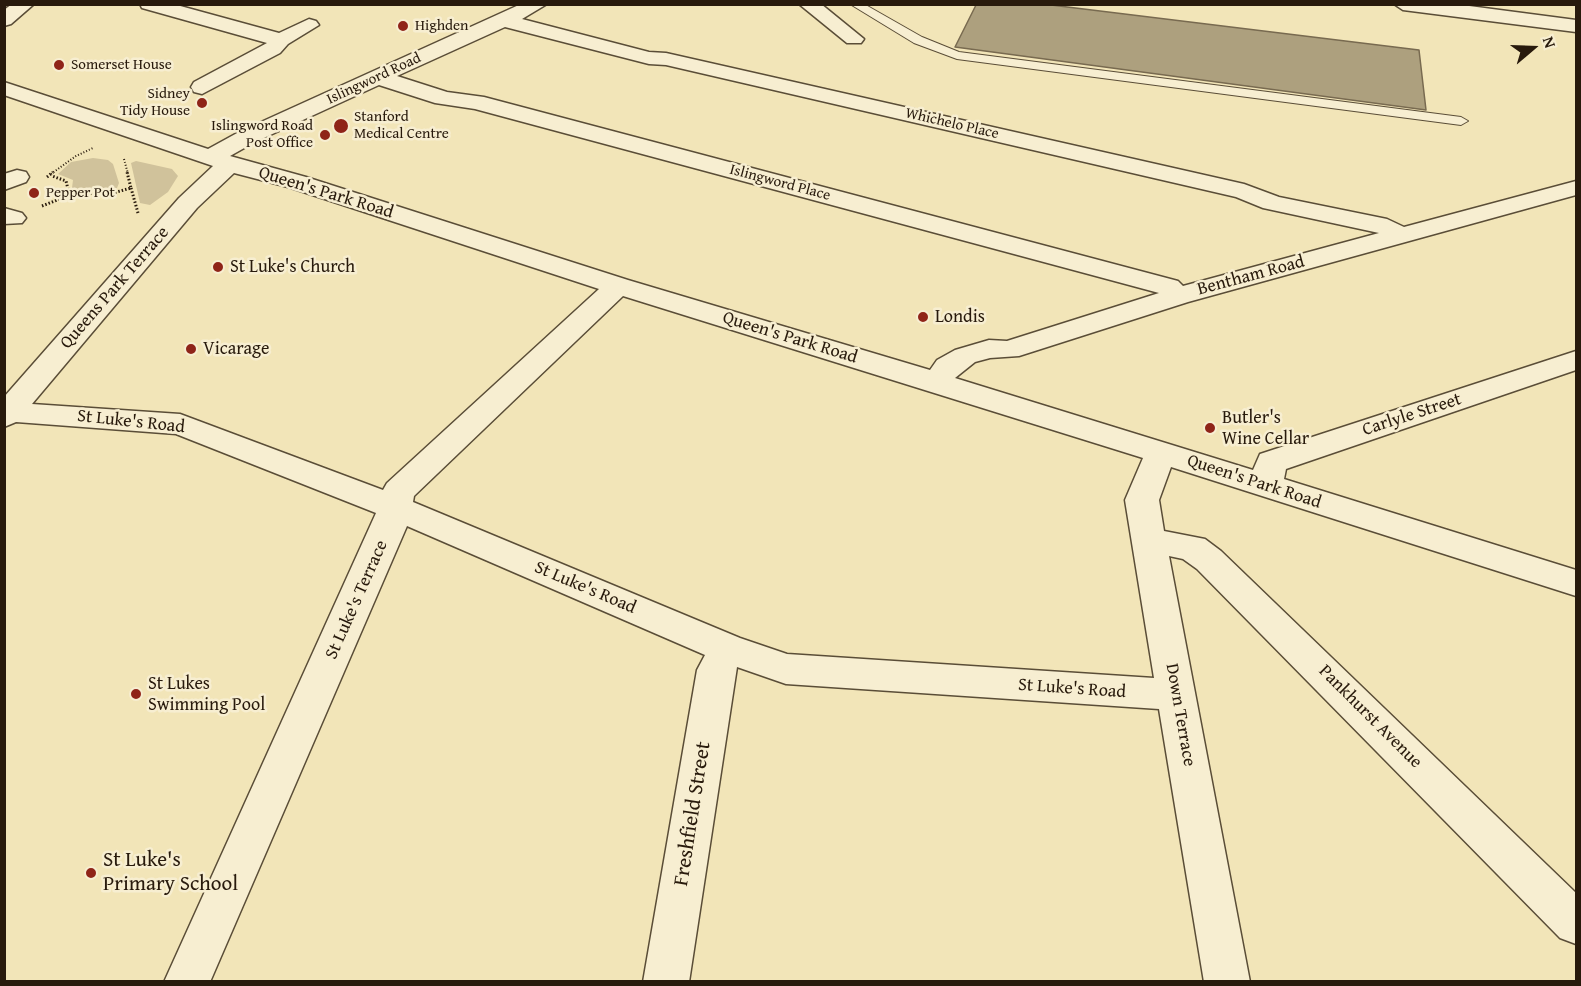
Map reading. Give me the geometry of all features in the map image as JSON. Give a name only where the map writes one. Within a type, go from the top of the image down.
[{"type":"street","points":[[4,20],[25,4]]},
{"type":"street","points":[[149,4],[281,40]]},
{"type":"street","name":"Islingword Road","points":[[221,160],[247,137],[538,4]]},
{"type":"street","points":[[808,4],[854,39]]},
{"type":"street","points":[[1403,4],[1576,26]]},
{"type":"street","name":"Whichelo Place","points":[[502,20],[649,58],[678,61],[1244,191],[1272,203],[1387,227],[1400,236]]},
{"type":"street","points":[[202,87],[273,49],[281,40],[309,25]]},
{"type":"street","name":"Islingword Place","points":[[378,78],[443,98],[487,105],[1168,287],[1178,296]]},
{"type":"street","name":"Queen's Park Road","points":[[4,88],[221,160],[297,182],[618,286],[1162,452],[1266,487],[1576,583]]},
{"type":"street","name":"Queens Park Terrace","points":[[7,414],[188,203],[221,160]]},
{"type":"street","name":"Bentham Road","points":[[936,382],[946,367],[965,356],[989,349],[1009,350],[1178,296],[1576,188]]},
{"type":"street","name":"St Luke's Terrace","points":[[187,981],[380,548],[399,491],[618,286]]},
{"type":"street","name":"Carlyle Street","points":[[1266,487],[1271,462],[1576,360]]},
{"type":"street","name":"St Luke's Road","points":[[7,414],[180,424],[394,507],[764,663],[806,671],[1176,695]]},
{"type":"street","name":"Down Terrace","points":[[1162,452],[1142,500],[1147,540],[1227,981]]},
{"type":"street","name":"Pankhurst Avenue","points":[[1147,540],[1193,548],[1209,560],[1576,923]]},
{"type":"street","name":"Freshfield Street","points":[[666,981],[716,670],[727,648]]},
{"type":"lane","points":[[855,4],[918,40],[957,56],[1461,121]]},
{"type":"path","points":[[124,159],[164,141]]},
{"type":"path","points":[[11,180],[27,181],[52,176],[76,156],[101,145]]},
{"type":"path","points":[[119,155],[124,159],[135,209],[140,216],[147,212]]},
{"type":"path","points":[[52,176],[67,182],[66,194]]},
{"type":"path","points":[[9,217],[26,209],[52,203],[66,194],[113,193],[131,188]]},
{"type":"shaded area","points":[[976,5],[1051,5],[1419,50],[1426,110],[955,47]]},
{"type":"shaded area","points":[[93,158],[108,160],[113,164],[119,183],[117,188],[107,191],[75,190],[72,188],[73,180],[58,174],[71,162]]},
{"type":"shaded area","points":[[136,161],[172,169],[178,176],[168,192],[150,205],[140,203],[131,163]]},
{"type":"place","name":"Highden","points":[[403,26]]},
{"type":"place","name":"Somerset House","points":[[59,65]]},
{"type":"place","name":"Sidney Tidy House","points":[[202,103]]},
{"type":"place","name":"Stanford Medical Centre","points":[[341,126]]},
{"type":"place","name":"Islingword Road Post Office","points":[[325,135]]},
{"type":"place","name":"Pepper Pot","points":[[34,193]]},
{"type":"place","name":"St Luke's Church","points":[[218,267]]},
{"type":"place","name":"Londis","points":[[923,317]]},
{"type":"place","name":"Vicarage","points":[[191,349]]},
{"type":"place","name":"Butler's Wine Cellar","points":[[1210,428]]},
{"type":"place","name":"St Lukes Swimming Pool","points":[[136,694]]},
{"type":"place","name":"St Luke's Primary School","points":[[91,873]]}]
